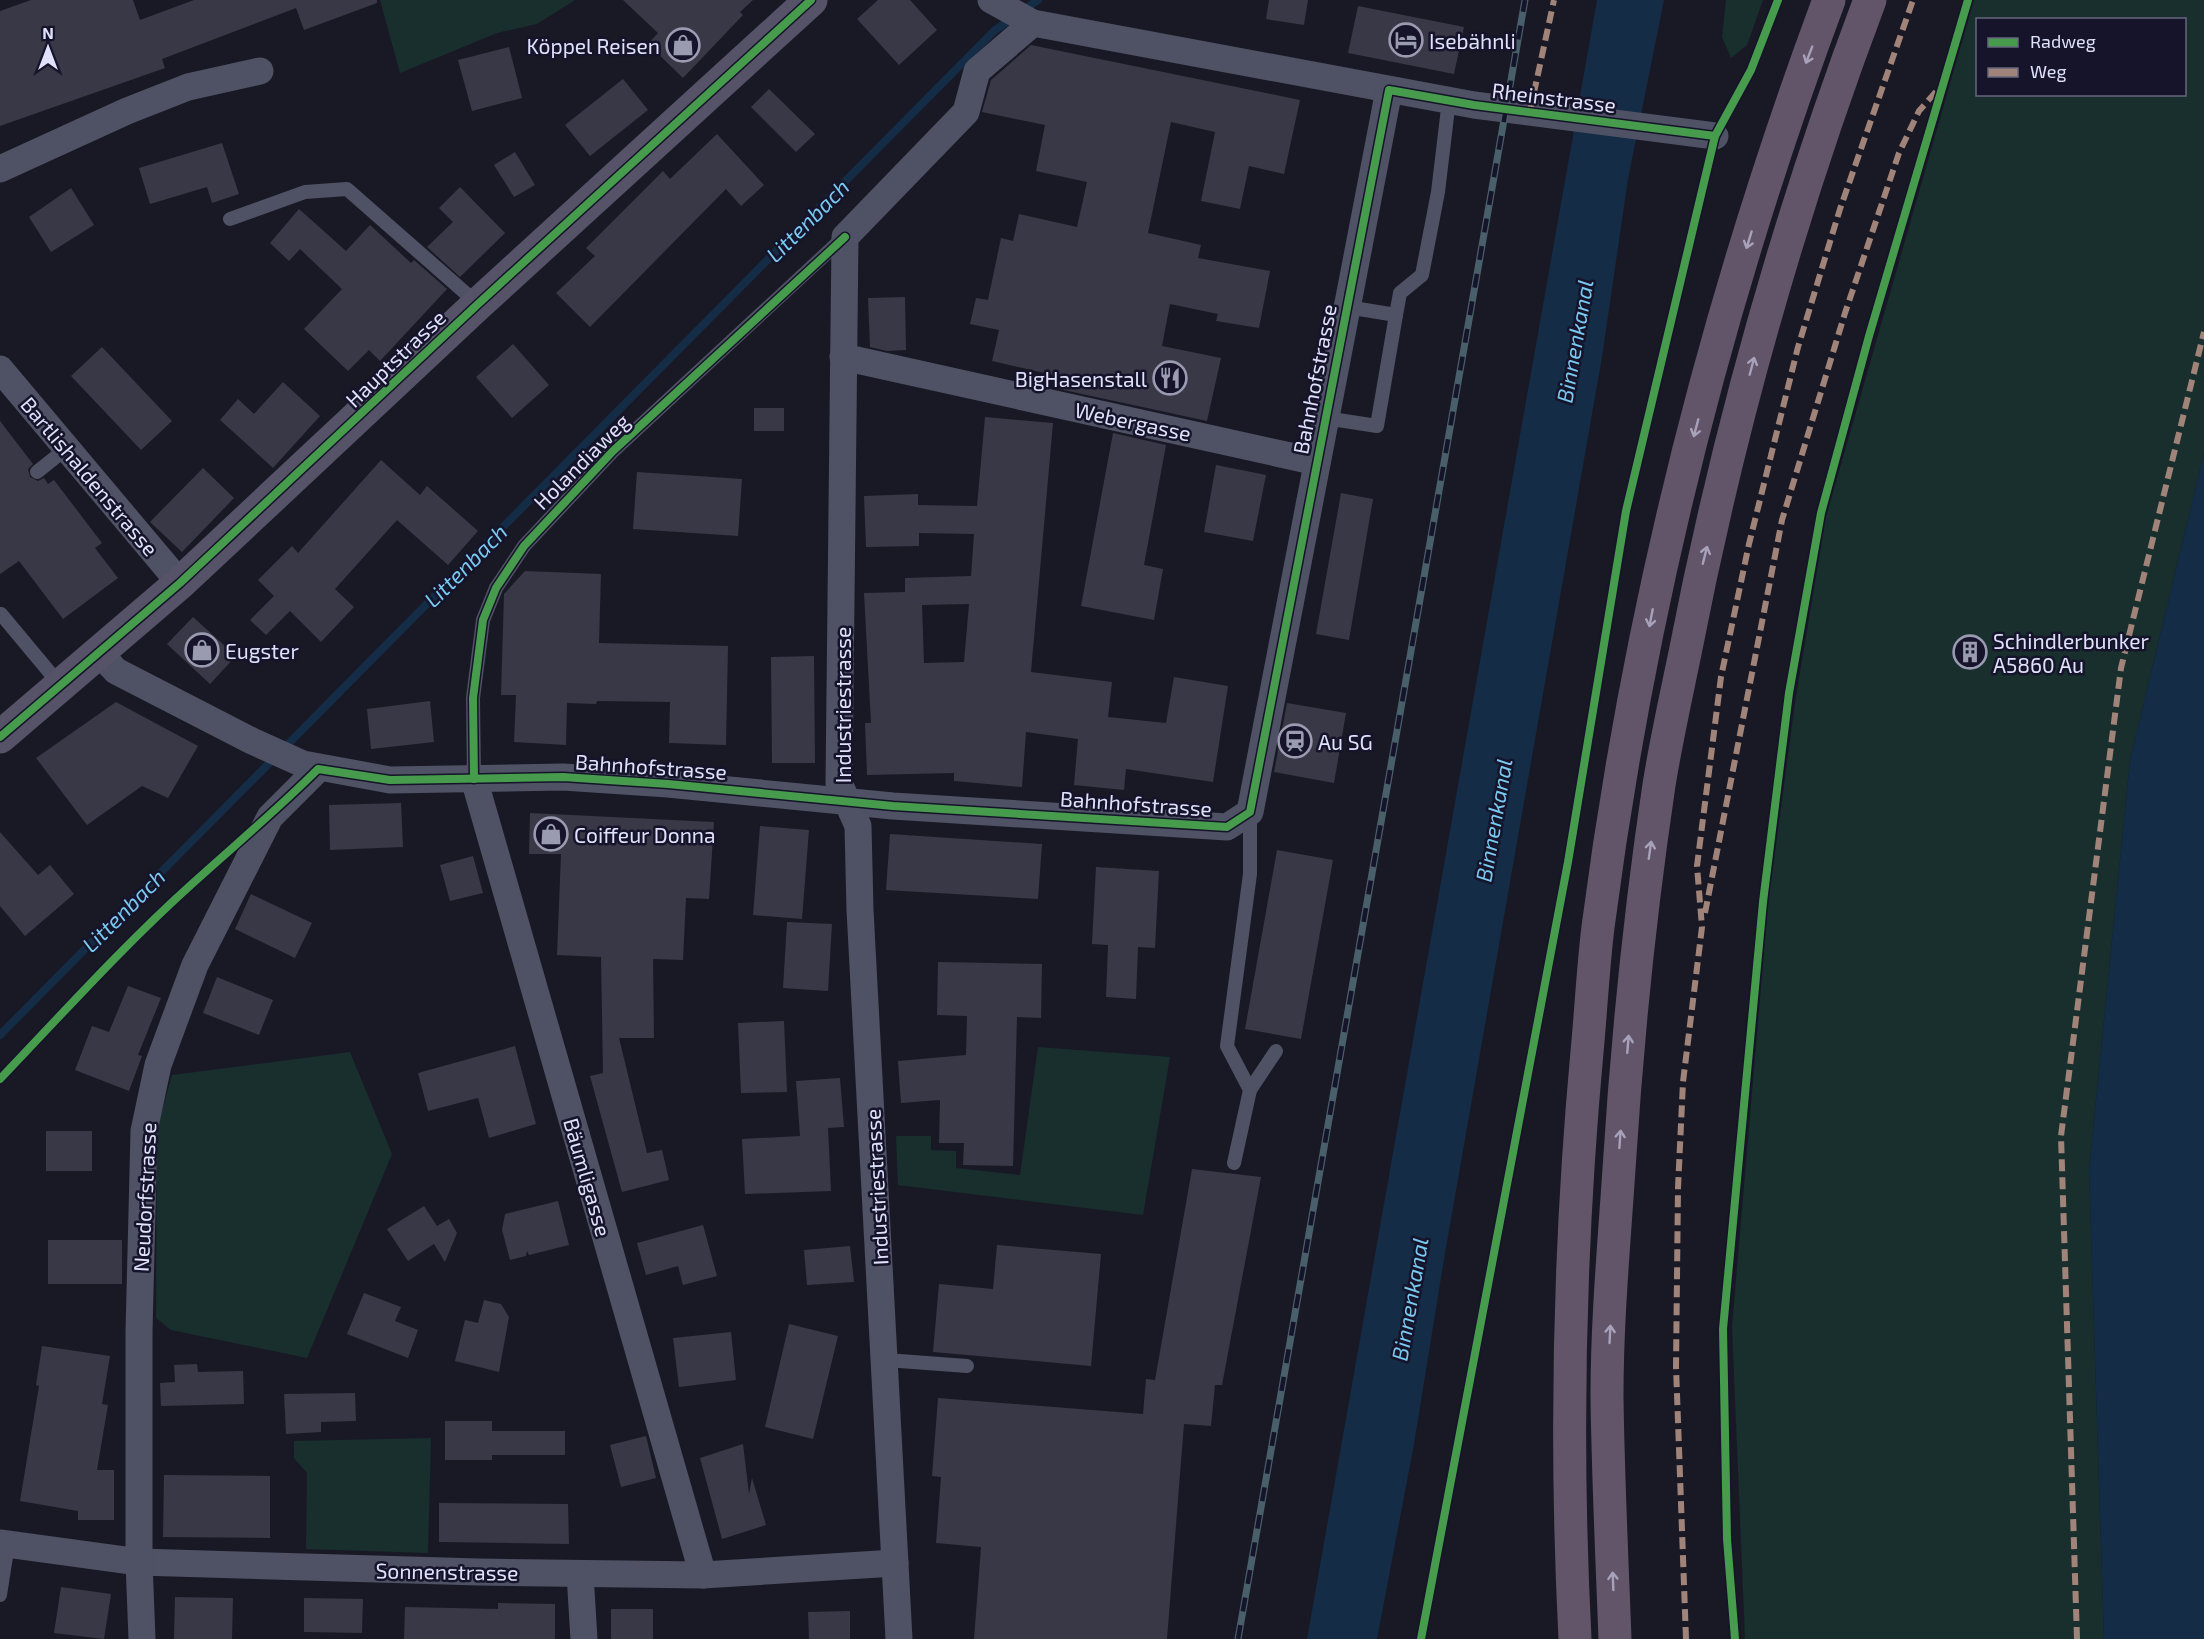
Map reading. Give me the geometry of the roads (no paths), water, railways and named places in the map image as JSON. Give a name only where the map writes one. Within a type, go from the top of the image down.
[{"type":"highway","points":[[1575,1639],[1571,1559],[1570,1414],[1573,1246],[1581,1120],[1598,928],[1623,768],[1662,559],[1703,401],[1791,103],[1829,0]]},
{"type":"highway","points":[[1615,1639],[1607,1392],[1613,1257],[1623,1102],[1638,939],[1659,782],[1700,573],[1739,414],[1778,274],[1831,103],[1870,0]]},
{"type":"main road","name":"Hauptstrasse","points":[[3,727],[61,686],[180,583],[478,304],[811,0]]},
{"type":"street","name":"Rheinstrasse","points":[[998,3],[1033,23],[1389,90],[1715,136]]},
{"type":"street","points":[[845,237],[966,112],[977,71],[1033,23]]},
{"type":"street","points":[[0,169],[127,111],[188,87],[260,71]]},
{"type":"street","name":"Bahnhofstrasse","points":[[100,654],[116,671],[252,741],[310,767],[390,780],[563,777],[845,801],[1227,827],[1250,812],[1389,90]]},
{"type":"street","name":"Industriestrasse","points":[[845,237],[839,783],[858,826],[860,910],[886,1360],[899,1639]]},
{"type":"street","name":"Webergasse","points":[[843,357],[1317,462]]},
{"type":"street","name":"Bartlishaldenstrasse","points":[[0,369],[180,583]]},
{"type":"street","name":"Neudorfstrasse","points":[[142,1639],[138,1562],[141,1208],[144,1131],[158,1065],[195,965],[270,817],[310,767]]},
{"type":"street","name":"Bäumligasse","points":[[474,779],[703,1575]]},
{"type":"street","name":"Sonnenstrasse","points":[[4,1543],[138,1562],[580,1574],[703,1575],[895,1563]]},
{"type":"street","points":[[580,1574],[584,1639]]},
{"type":"lane","points":[[1325,418],[1377,426],[1400,293],[1422,275],[1438,192],[1449,100]]},
{"type":"lane","points":[[230,219],[305,192],[347,189],[478,304]]},
{"type":"lane","name":"Holandiaweg","points":[[474,779],[473,698],[483,620],[496,588],[524,546],[614,451],[845,237]]},
{"type":"lane","points":[[1347,306],[1396,315]]},
{"type":"lane","points":[[37,472],[67,448]]},
{"type":"lane","points":[[1,614],[61,686]]},
{"type":"lane","points":[[1250,812],[1250,874],[1227,1046],[1250,1090]]},
{"type":"lane","points":[[1234,1163],[1250,1090],[1276,1050]]},
{"type":"lane","points":[[886,1360],[967,1365]]},
{"type":"lane","points":[[0,1595],[4,1543]]},
{"type":"water","name":"Binnenkanal","points":[[1597,0],[1664,0],[1628,179],[1602,357],[1444,1259],[1414,1444],[1377,1639],[1307,1639]]},
{"type":"water","points":[[2204,453],[2204,1639],[2104,1639],[2089,1170],[2130,760]]},
{"type":"waterway","name":"Littenbach","points":[[0,1035],[994,31],[1038,0]]},
{"type":"railway","points":[[1238,1639],[1525,0]]},
{"type":"place","name":"Isebähnli","points":[[1406,40]]},
{"type":"place","name":"Köppel Reisen","points":[[683,45]]},
{"type":"place","name":"BigHasenstall","points":[[1170,378]]},
{"type":"place","name":"Eugster","points":[[202,650]]},
{"type":"place","name":"Schindlerbunker A5860 Au","points":[[1970,652]]},
{"type":"place","name":"Au SG","points":[[1295,741]]},
{"type":"place","name":"Coiffeur Donna","points":[[551,834]]}]
